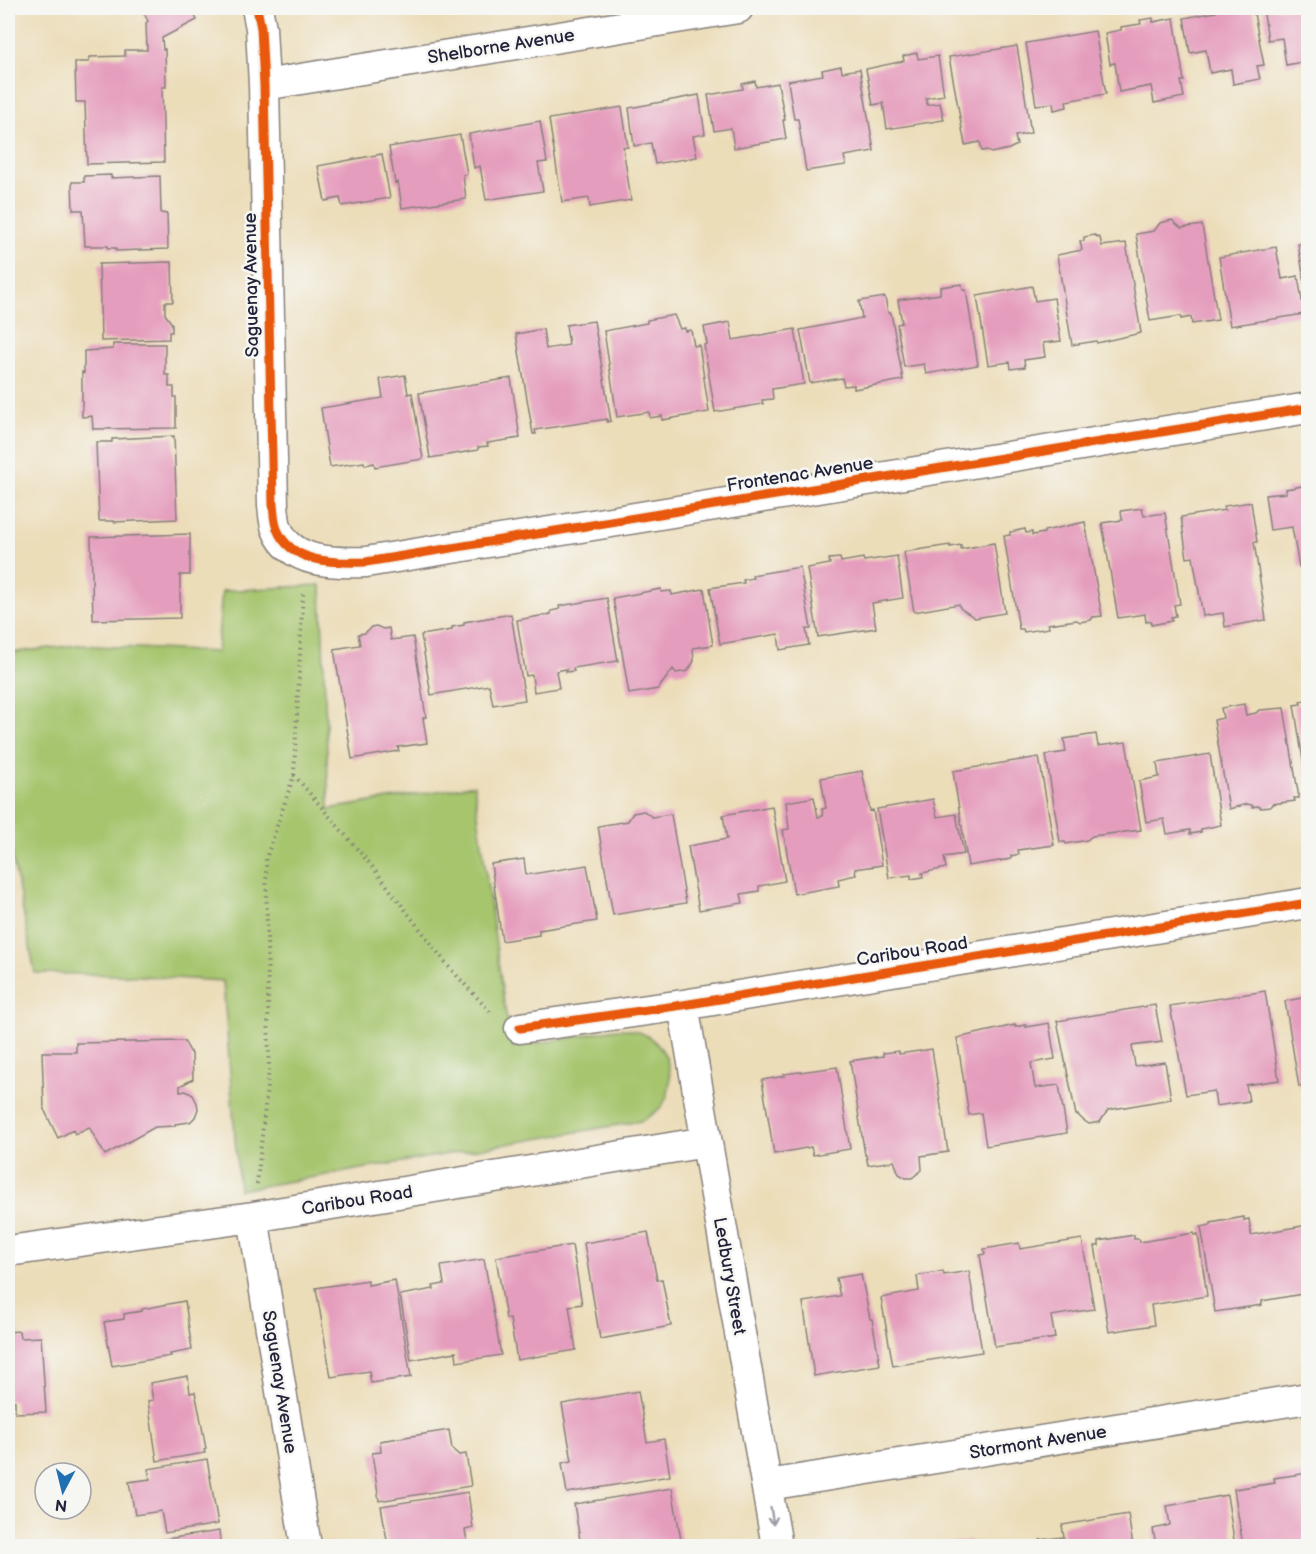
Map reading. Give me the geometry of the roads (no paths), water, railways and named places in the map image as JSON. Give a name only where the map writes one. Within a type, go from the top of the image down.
[{"type":"street","name":"Saguenay Avenue","points":[[257,8],[261,28],[264,85],[273,505],[276,528],[285,544],[298,554]]},
{"type":"street","name":"Shelborne Avenue","points":[[264,85],[738,8]]},
{"type":"street","name":"Frontenac Avenue","points":[[298,554],[339,563],[366,562],[1308,408]]},
{"type":"street","name":"Caribou Road","points":[[520,1028],[683,1005],[1308,903]]},
{"type":"street","name":"Ledbury Street","points":[[683,1005],[777,1546]]},
{"type":"street","name":"Caribou Road","points":[[8,1251],[253,1217],[706,1142]]},
{"type":"street","name":"Saguenay Avenue","points":[[253,1217],[306,1546]]},
{"type":"street","name":"Stormont Avenue","points":[[768,1485],[1308,1398]]}]
